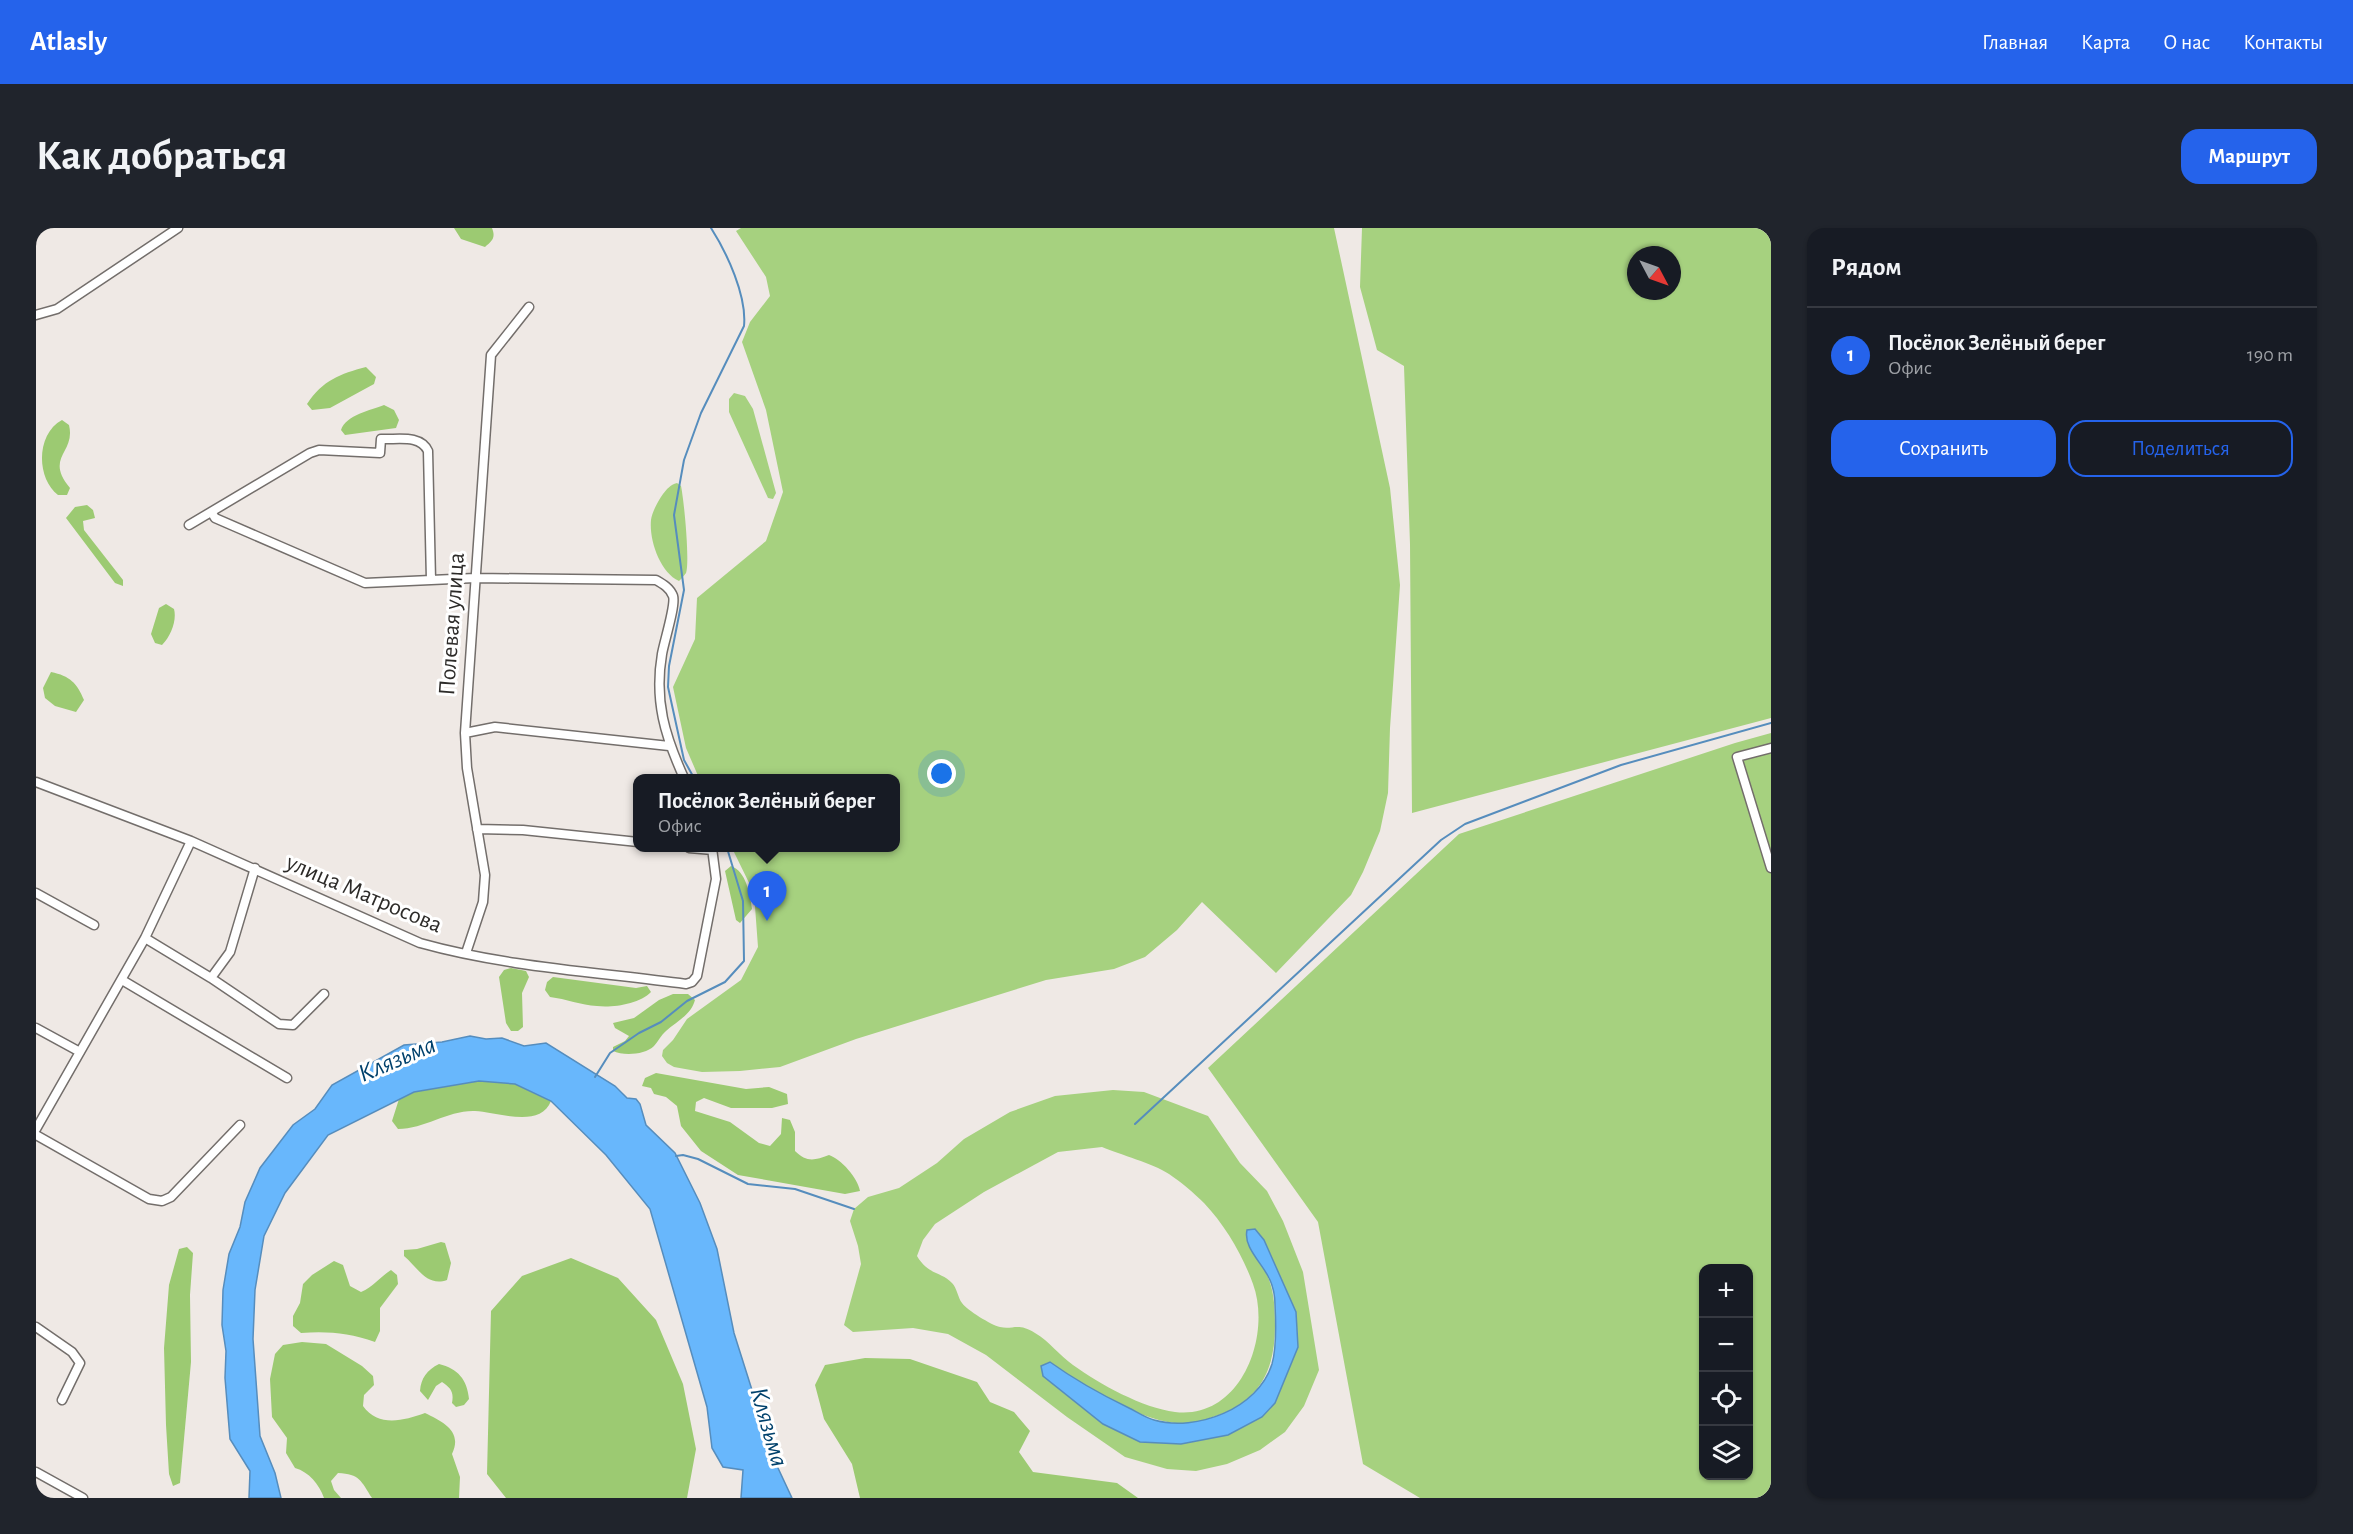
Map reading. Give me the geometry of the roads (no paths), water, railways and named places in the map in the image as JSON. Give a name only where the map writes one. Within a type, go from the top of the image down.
[{"type":"street","points":[[36,315],[57,309],[178,228]]},
{"type":"street","name":"Полевая улица","points":[[466,953],[483,902],[485,875],[467,768],[465,733],[491,355],[529,307]]},
{"type":"street","points":[[189,525],[310,453],[319,450],[380,453],[381,439],[418,440],[425,444],[428,451],[431,580]]},
{"type":"street","points":[[212,513],[215,518],[365,583],[475,578],[656,580],[669,588],[674,597],[659,681],[661,718],[669,746],[682,774]]},
{"type":"street","points":[[465,733],[495,727],[669,746]]},
{"type":"street","points":[[1771,748],[1737,757],[1771,868]]},
{"type":"street","name":"улица Матросова","points":[[36,782],[191,841],[420,943],[450,952],[686,984],[692,982],[697,976],[716,879],[713,852]]},
{"type":"street","points":[[477,829],[523,830],[633,841]]},
{"type":"street","points":[[36,1129],[145,938],[191,841]]},
{"type":"street","points":[[211,978],[230,952],[255,868]]},
{"type":"street","points":[[36,893],[94,926]]},
{"type":"street","points":[[145,938],[211,978],[279,1024],[293,1025],[324,994]]},
{"type":"street","points":[[122,980],[287,1078]]},
{"type":"street","points":[[36,1028],[80,1052]]},
{"type":"street","points":[[36,1135],[149,1199],[162,1201],[171,1197],[240,1125]]},
{"type":"street","points":[[36,1327],[72,1352],[80,1363],[62,1400]]},
{"type":"street","points":[[36,1472],[83,1498]]},
{"type":"water","name":"Клязьма","points":[[470,1036],[486,1039],[502,1038],[524,1046],[546,1043],[615,1086],[627,1098],[636,1099],[640,1104],[646,1125],[675,1153],[700,1203],[717,1249],[734,1333],[758,1409],[764,1438],[792,1498],[741,1498],[743,1470],[723,1467],[712,1448],[707,1407],[650,1209],[606,1155],[551,1101],[515,1084],[479,1081],[414,1092],[328,1135],[285,1193],[264,1236],[255,1290],[253,1339],[260,1436],[275,1473],[281,1498],[249,1498],[250,1471],[230,1439],[225,1378],[226,1351],[222,1325],[223,1290],[229,1254],[240,1227],[245,1202],[260,1168],[293,1125],[315,1109],[332,1085],[404,1045],[442,1042]]},
{"type":"water","points":[[1255,1229],[1264,1240],[1296,1312],[1298,1347],[1275,1403],[1262,1417],[1228,1435],[1181,1444],[1140,1442],[1103,1424],[1043,1376],[1041,1366],[1050,1362],[1089,1387],[1145,1416],[1171,1423],[1188,1423],[1206,1419],[1240,1405],[1265,1380],[1274,1357],[1276,1327],[1273,1288],[1248,1243],[1247,1230]]},
{"type":"waterway","points":[[692,774],[684,760],[668,687],[669,666],[684,590],[674,515],[684,460],[701,413],[744,326],[742,302],[735,275],[711,228]]},
{"type":"waterway","points":[[1135,1124],[1441,840],[1465,824],[1621,765],[1771,723]]},
{"type":"waterway","points":[[595,1077],[610,1053],[639,1033],[661,1022],[687,1001],[725,982],[744,961],[743,901],[728,852]]},
{"type":"waterway","points":[[676,1156],[683,1155],[698,1159],[748,1184],[795,1189],[854,1209]]},
{"type":"place","name":"Посёлок Зелёный берег","points":[[767,921]]}]
